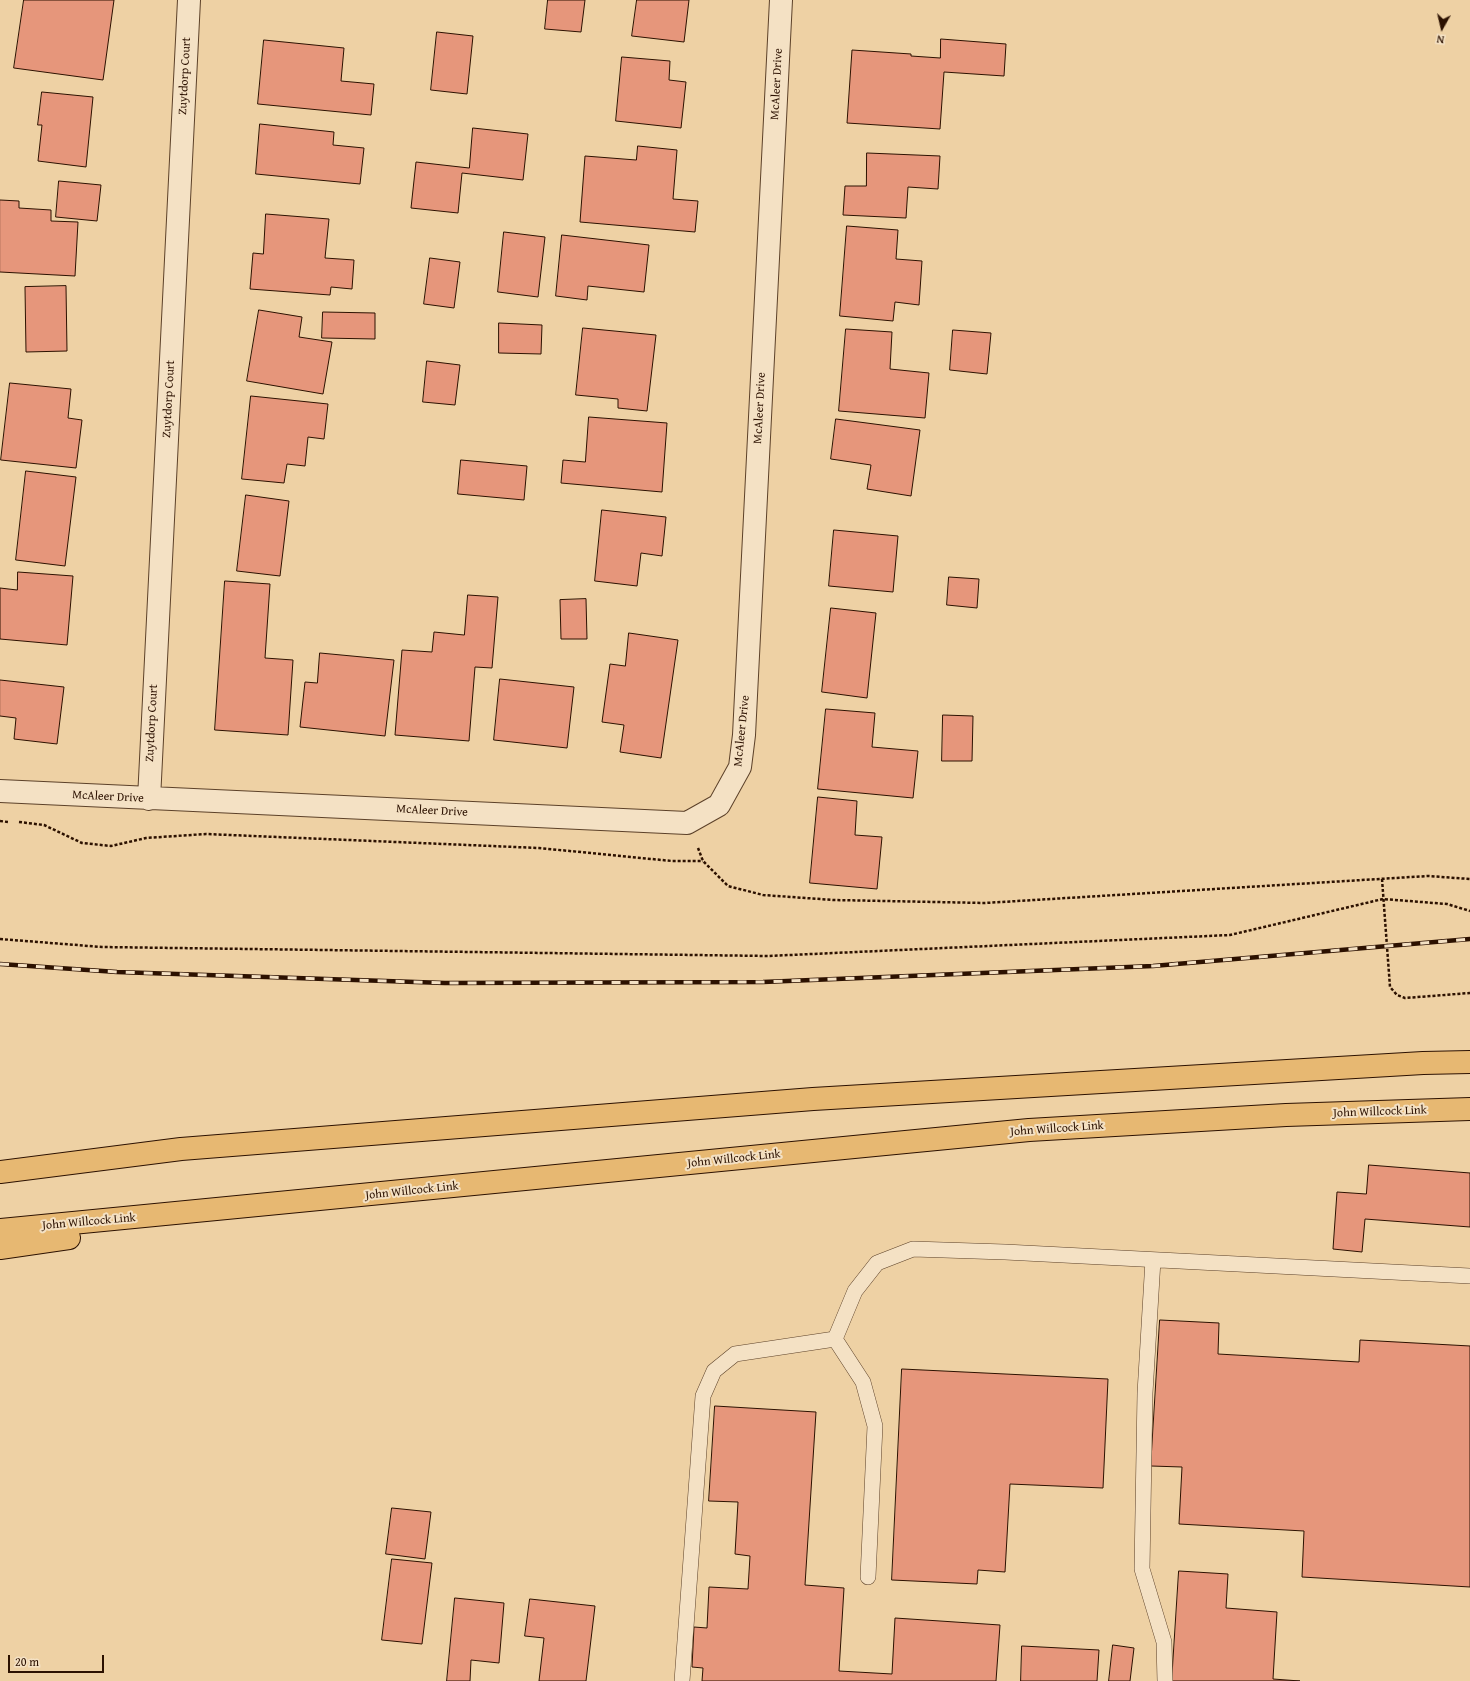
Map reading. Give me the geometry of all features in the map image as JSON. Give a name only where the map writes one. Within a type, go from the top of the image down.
[{"type":"main road","points":[[0,1159],[181,1148],[813,1099],[1423,1063],[1470,1062]]},
{"type":"main road","name":"John Willcock Link","points":[[0,1230],[1029,1130],[1286,1115],[1470,1109]]},
{"type":"main road","points":[[0,1172],[181,1148]]},
{"type":"main road","points":[[0,1248],[341,1198]]},
{"type":"street","name":"Zuytdorp Court","points":[[149,799],[189,0]]},
{"type":"street","name":"McAleer Drive","points":[[0,791],[687,823],[719,805],[740,768],[744,735],[781,0]]},
{"type":"lane","points":[[835,1339],[855,1290],[877,1263],[913,1249],[1006,1252],[1470,1276]]},
{"type":"lane","points":[[1153,1260],[1145,1393],[1142,1569],[1164,1642],[1165,1681]]},
{"type":"lane","points":[[835,1339],[863,1382],[874,1426],[868,1577]]},
{"type":"lane","points":[[682,1681],[703,1396],[714,1371],[735,1354],[835,1339]]},
{"type":"path","points":[[0,821],[44,825],[82,843],[111,846],[146,838],[206,834],[540,848],[672,860],[703,861]]},
{"type":"path","points":[[695,841],[703,861],[728,886],[763,895],[834,900],[985,904],[1428,876],[1470,880]]},
{"type":"path","points":[[1382,879],[1390,987],[1397,995],[1405,998],[1470,993]]},
{"type":"path","points":[[0,939],[102,947],[768,956],[1230,935],[1383,899],[1447,904],[1470,910]]},
{"type":"building","points":[[24,0],[114,0],[103,80],[14,68]]},
{"type":"building","points":[[548,0],[585,0],[581,32],[545,29]]},
{"type":"building","points":[[637,0],[689,0],[684,42],[632,36]]},
{"type":"building","points":[[437,32],[473,36],[467,94],[431,90]]},
{"type":"building","points":[[941,39],[1006,44],[1004,76],[944,72],[940,129],[847,123],[852,50],[911,54],[911,56],[940,58]]},
{"type":"building","points":[[264,40],[344,48],[341,81],[374,84],[371,115],[258,104]]},
{"type":"building","points":[[622,57],[670,61],[669,80],[686,82],[681,128],[616,121]]},
{"type":"building","points":[[42,92],[93,97],[86,167],[38,161],[42,125],[38,125]]},
{"type":"building","points":[[260,124],[334,132],[333,145],[364,148],[360,184],[256,174]]},
{"type":"building","points":[[473,128],[528,134],[523,180],[462,173],[458,213],[411,208],[416,162],[469,168]]},
{"type":"building","points":[[638,146],[677,150],[673,199],[698,201],[695,232],[580,222],[585,156],[636,160]]},
{"type":"building","points":[[867,153],[940,156],[938,189],[908,187],[906,218],[843,215],[845,186],[866,186]]},
{"type":"building","points":[[59,181],[101,185],[97,221],[56,217]]},
{"type":"building","points":[[0,200],[19,201],[19,208],[51,210],[51,221],[78,222],[75,276],[0,272]]},
{"type":"building","points":[[266,214],[329,219],[325,258],[354,260],[352,289],[331,287],[330,295],[250,289],[253,253],[263,254]]},
{"type":"building","points":[[847,226],[898,230],[896,259],[922,261],[919,305],[895,302],[893,321],[840,316]]},
{"type":"building","points":[[504,232],[545,237],[538,297],[498,292]]},
{"type":"building","points":[[562,235],[649,245],[644,292],[588,286],[587,300],[556,296]]},
{"type":"building","points":[[430,258],[460,262],[454,308],[424,304]]},
{"type":"building","points":[[66,286],[67,351],[26,352],[25,287]]},
{"type":"building","points":[[259,310],[302,317],[299,337],[332,342],[323,394],[247,381]]},
{"type":"building","points":[[323,312],[375,313],[375,339],[322,338]]},
{"type":"building","points":[[499,323],[542,325],[541,354],[499,353]]},
{"type":"building","points":[[583,328],[656,335],[647,411],[618,408],[618,399],[576,395]]},
{"type":"building","points":[[846,329],[892,332],[890,369],[929,373],[925,418],[839,411]]},
{"type":"building","points":[[953,330],[991,333],[987,374],[950,370]]},
{"type":"building","points":[[427,361],[460,365],[455,405],[423,402]]},
{"type":"building","points":[[10,383],[71,389],[68,418],[82,420],[76,468],[1,460]]},
{"type":"building","points":[[251,396],[328,404],[324,439],[308,437],[305,466],[287,464],[284,483],[242,479]]},
{"type":"building","points":[[589,417],[667,423],[662,492],[561,483],[563,460],[585,462]]},
{"type":"building","points":[[836,419],[920,430],[911,496],[867,489],[871,465],[831,459]]},
{"type":"building","points":[[461,460],[527,466],[524,500],[458,494]]},
{"type":"building","points":[[26,471],[76,477],[65,566],[16,560]]},
{"type":"building","points":[[246,495],[289,501],[280,576],[237,571]]},
{"type":"building","points":[[602,510],[666,517],[662,556],[641,553],[637,586],[595,581]]},
{"type":"building","points":[[834,530],[898,536],[893,592],[829,586]]},
{"type":"building","points":[[18,572],[73,576],[67,645],[0,639],[0,588],[17,590]]},
{"type":"building","points":[[949,577],[979,579],[977,608],[947,605]]},
{"type":"building","points":[[225,581],[270,584],[265,658],[293,660],[288,735],[215,730]]},
{"type":"building","points":[[468,595],[498,597],[492,668],[475,667],[469,741],[395,735],[402,650],[432,652],[434,632],[464,635]]},
{"type":"building","points":[[586,599],[587,639],[561,639],[560,600]]},
{"type":"building","points":[[831,608],[876,613],[867,698],[822,692]]},
{"type":"building","points":[[629,633],[678,640],[661,758],[620,752],[624,725],[602,722],[610,664],[625,666]]},
{"type":"building","points":[[320,653],[394,660],[385,736],[300,727],[305,682],[317,683]]},
{"type":"building","points":[[500,679],[574,687],[567,748],[494,740]]},
{"type":"building","points":[[0,680],[64,687],[57,744],[14,739],[16,718],[0,716]]},
{"type":"building","points":[[826,709],[875,713],[872,747],[918,751],[913,798],[818,789]]},
{"type":"building","points":[[943,715],[973,716],[972,761],[942,761]]},
{"type":"building","points":[[818,797],[857,801],[855,835],[882,837],[877,889],[810,883]]},
{"type":"building","points":[[1369,1165],[1470,1173],[1470,1227],[1365,1219],[1362,1252],[1333,1249],[1337,1192],[1366,1194]]},
{"type":"building","points":[[1160,1320],[1219,1323],[1218,1354],[1359,1362],[1360,1340],[1470,1346],[1470,1587],[1302,1577],[1304,1531],[1179,1524],[1182,1467],[1151,1466]]},
{"type":"building","points":[[902,1369],[1108,1379],[1103,1488],[1010,1484],[1005,1572],[978,1570],[977,1584],[892,1580]]},
{"type":"building","points":[[715,1406],[816,1412],[805,1585],[844,1588],[839,1671],[892,1674],[895,1618],[1000,1625],[996,1681],[702,1681],[703,1668],[692,1667],[694,1627],[707,1628],[709,1587],[748,1589],[750,1556],[735,1554],[738,1502],[709,1501]]},
{"type":"building","points":[[392,1508],[431,1512],[425,1559],[386,1554]]},
{"type":"building","points":[[392,1559],[432,1563],[422,1644],[382,1640]]},
{"type":"building","points":[[1179,1571],[1228,1574],[1226,1608],[1277,1612],[1273,1679],[1300,1681],[1172,1681]]},
{"type":"building","points":[[455,1598],[504,1603],[499,1663],[471,1660],[470,1681],[447,1681]]},
{"type":"building","points":[[530,1599],[595,1606],[586,1681],[539,1681],[544,1638],[525,1636]]},
{"type":"building","points":[[1113,1645],[1134,1648],[1130,1681],[1109,1681]]},
{"type":"building","points":[[1022,1646],[1099,1650],[1097,1681],[1021,1681]]},
{"type":"railway","points":[[0,964],[117,972],[445,983],[763,982],[1153,966],[1470,939]]}]
